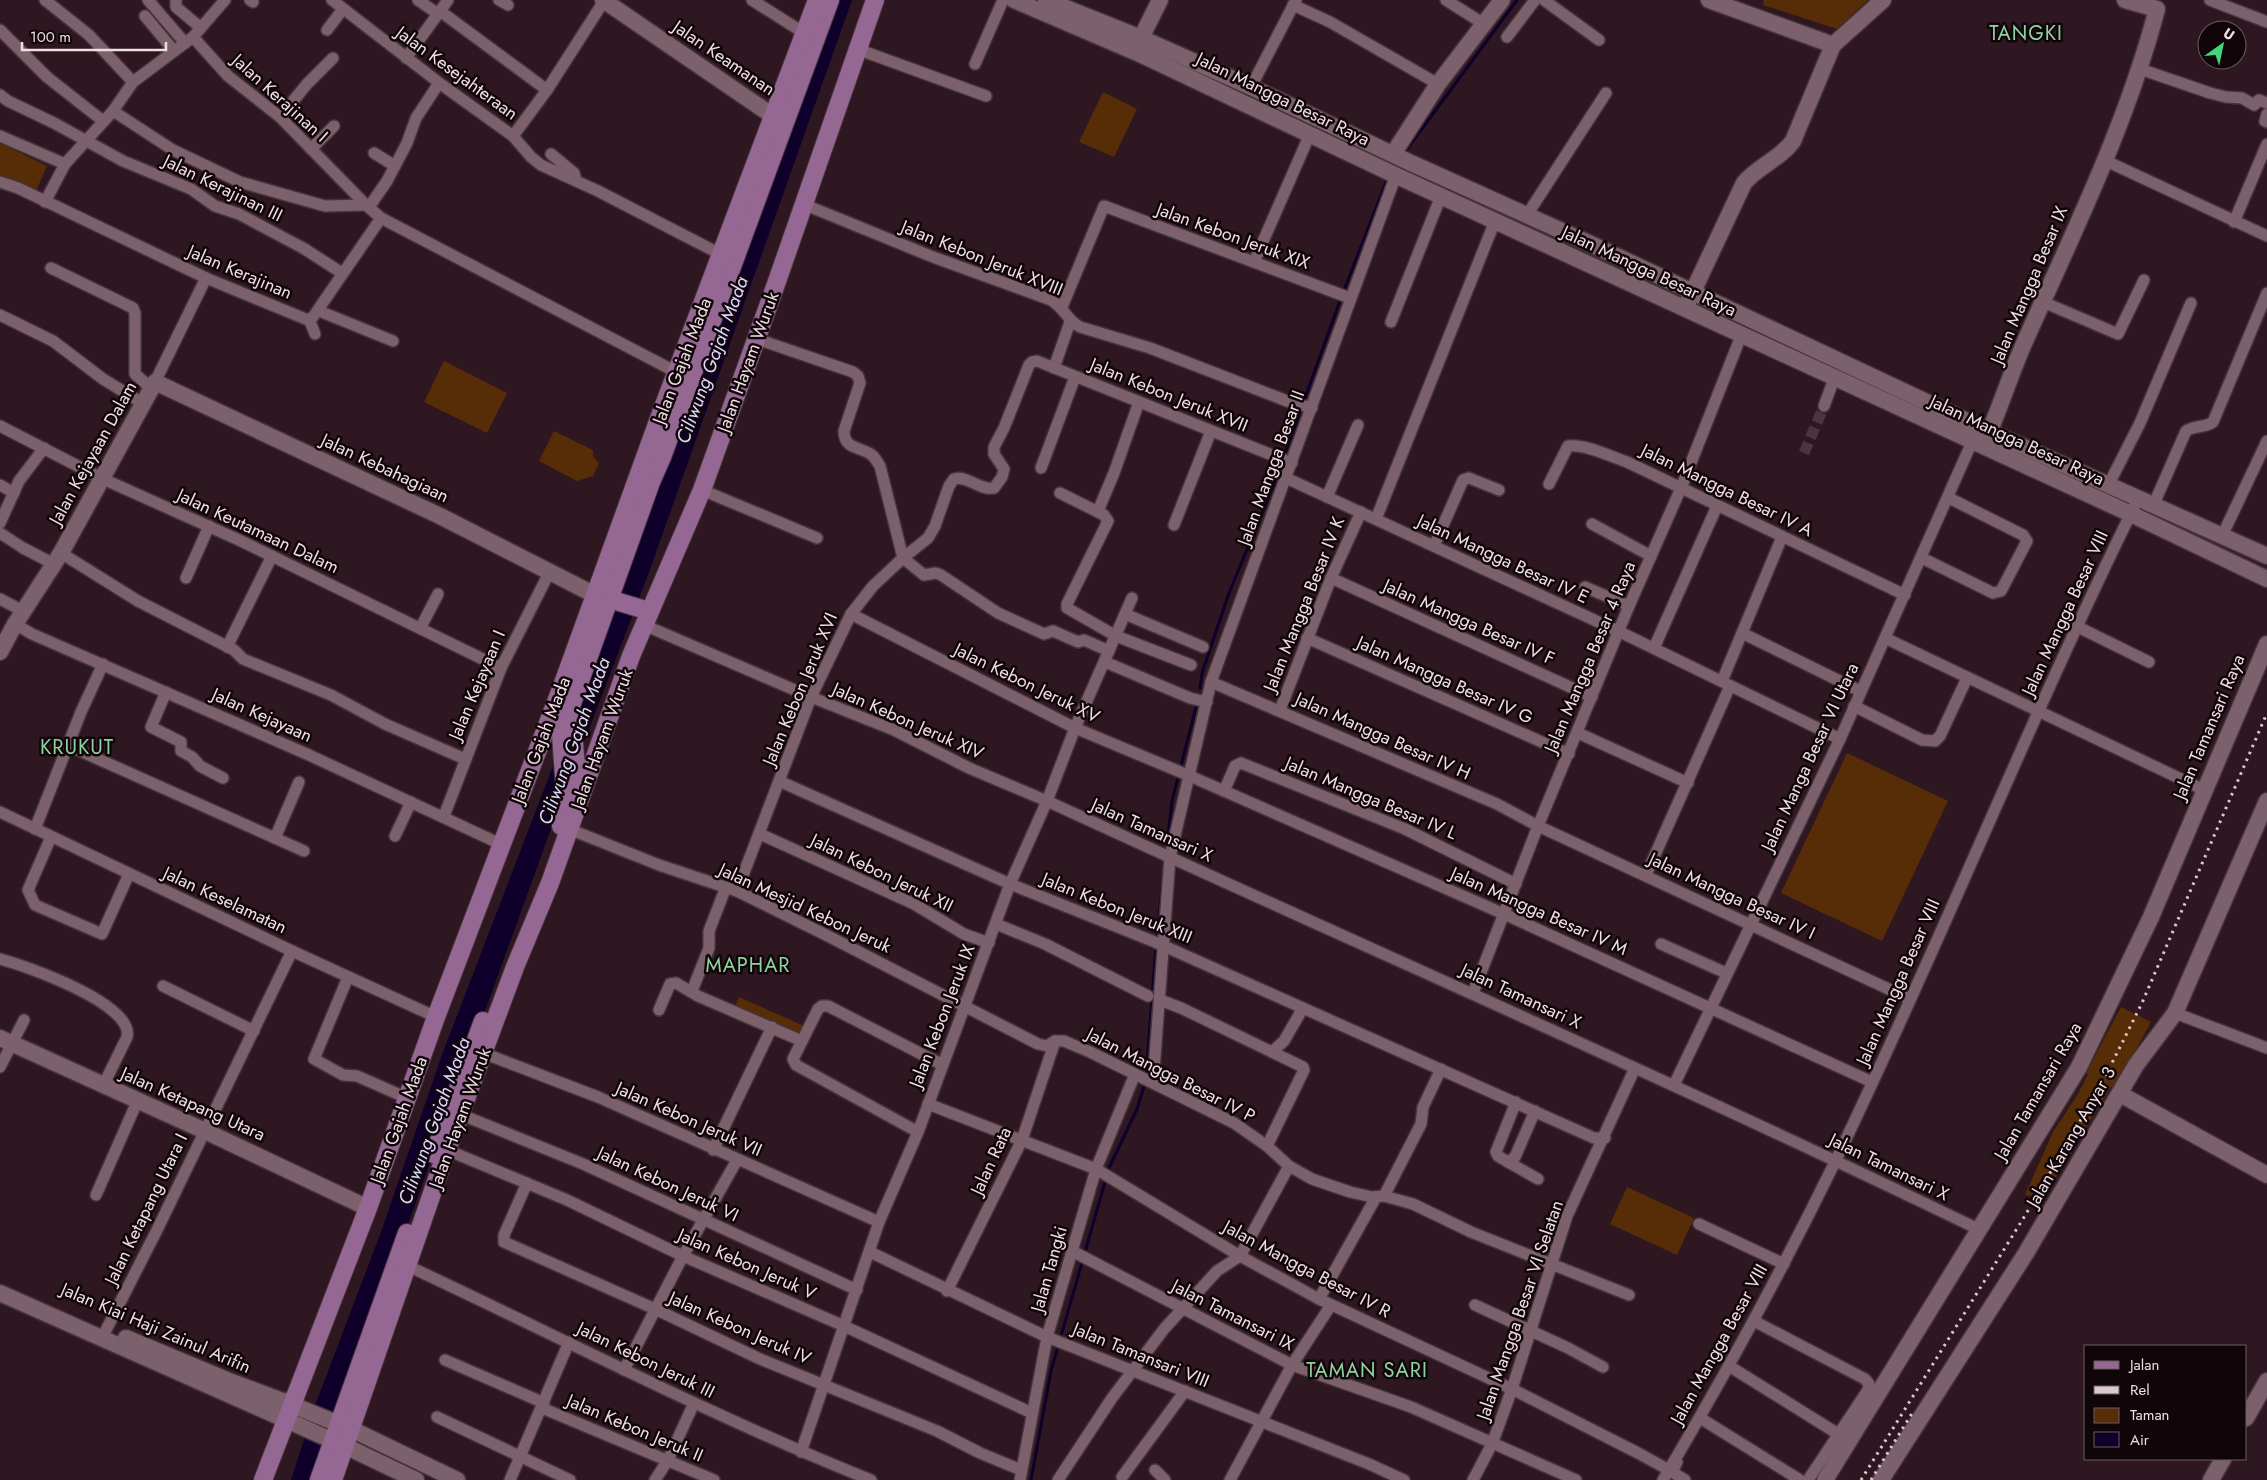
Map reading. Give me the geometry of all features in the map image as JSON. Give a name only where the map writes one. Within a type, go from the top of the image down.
[{"type":"main road","name":"Jalan Gajah Mada","points":[[544,898],[576,803],[578,777],[571,712],[603,600],[678,373],[707,315],[722,255],[817,0]]},
{"type":"main road","name":"Jalan Gajah Mada","points":[[263,1480],[289,1406],[368,1208],[485,886],[561,689],[603,600],[707,315],[830,0]]},
{"type":"main road","name":"Jalan Hayam Wuruk","points":[[320,1480],[341,1425],[468,1058],[567,823],[644,614],[702,490],[757,339],[875,0]]},
{"type":"main road","points":[[485,886],[482,874],[576,624],[603,600],[644,614]]},
{"type":"main road","points":[[561,689],[559,706],[567,823]]},
{"type":"main road","name":"Jalan Hayam Wuruk","points":[[341,1425],[408,1266],[447,1150],[544,898],[567,823]]},
{"type":"main road","name":"Jalan Hayam Wuruk","points":[[333,1480],[335,1442]]},
{"type":"street","points":[[45,0],[89,35],[133,82]]},
{"type":"street","points":[[148,0],[193,36]]},
{"type":"street","points":[[176,0],[176,7],[193,36]]},
{"type":"street","points":[[44,202],[65,164],[113,111],[133,82],[193,36],[225,0]]},
{"type":"street","name":"Jalan Kesejahteraan","points":[[332,0],[439,83],[513,136],[531,157],[541,164],[722,255]]},
{"type":"street","points":[[418,0],[439,12],[547,90]]},
{"type":"street","points":[[406,58],[448,0]]},
{"type":"street","points":[[513,136],[547,90],[604,0]]},
{"type":"street","name":"Jalan Keamanan","points":[[604,0],[773,116]]},
{"type":"street","points":[[752,0],[804,33]]},
{"type":"street","points":[[974,64],[1003,0]]},
{"type":"street","name":"Jalan Mangga Besar Raya","points":[[1014,0],[1049,6],[1141,38],[1251,87],[1294,102],[1395,152],[1411,163],[1456,178],[1534,218],[1693,291],[1754,315],[1990,432],[2076,466],[2146,502],[2267,556]]},
{"type":"street","points":[[1141,38],[1160,0]]},
{"type":"street","points":[[1446,0],[1484,24]]},
{"type":"street","points":[[1395,152],[1438,84],[1502,0]]},
{"type":"street","points":[[1507,37],[1535,0]]},
{"type":"street","points":[[1544,0],[1599,40]]},
{"type":"street","points":[[1709,0],[1743,6],[1832,45]]},
{"type":"street","points":[[1685,309],[1744,182],[1758,169],[1782,153],[1793,141],[1832,45],[1883,0]]},
{"type":"street","points":[[2125,0],[2156,6]]},
{"type":"street","points":[[2210,0],[2267,22]]},
{"type":"street","points":[[1251,87],[1294,2],[1438,84]]},
{"type":"street","name":"Jalan Mangga Besar Raya","points":[[1049,6],[1142,54],[1392,174],[2131,514],[2267,579]]},
{"type":"street","name":"Jalan Mangga Besar IX","points":[[1978,444],[1990,432],[2022,349],[2104,160],[2140,69],[2156,6]]},
{"type":"street","name":"Jalan Mangga Besar IX","points":[[2112,140],[2110,137],[2111,126],[2156,6]]},
{"type":"street","points":[[326,30],[343,9]]},
{"type":"street","points":[[145,16],[174,51]]},
{"type":"street","points":[[0,30],[47,77],[103,121]]},
{"type":"street","name":"Jalan Kerajinan I","points":[[193,36],[228,76],[280,117],[367,206]]},
{"type":"street","points":[[858,49],[986,96]]},
{"type":"street","points":[[280,117],[307,84],[333,58]]},
{"type":"street","points":[[2140,69],[2210,93],[2242,98],[2254,105],[2259,100],[2267,103]]},
{"type":"street","points":[[367,206],[396,166],[416,118],[439,83]]},
{"type":"street","points":[[1531,237],[1534,218],[1606,93]]},
{"type":"street","name":"Jalan Kerajinan III","points":[[0,94],[8,101],[42,116],[123,161],[191,189],[215,206],[239,214],[303,248],[342,273]]},
{"type":"street","points":[[113,111],[173,150],[240,182],[325,206],[367,206],[381,218],[678,373]]},
{"type":"street","points":[[1254,262],[1306,132],[1312,112]]},
{"type":"street","points":[[2267,114],[2265,121],[2267,122]]},
{"type":"street","points":[[311,149],[334,126]]},
{"type":"street","points":[[0,136],[65,164]]},
{"type":"street","points":[[2234,222],[2267,144]]},
{"type":"street","points":[[374,152],[396,166]]},
{"type":"street","points":[[551,154],[574,173],[577,182]]},
{"type":"street","points":[[2104,160],[2267,236]]},
{"type":"street","name":"Jalan Mangga Besar II","points":[[1152,1083],[1160,1000],[1166,855],[1188,775],[1200,701],[1211,682],[1286,478],[1289,462],[1310,408],[1347,296],[1392,174]]},
{"type":"street","name":"Jalan Kerajinan","points":[[0,182],[18,188],[206,278],[309,320]]},
{"type":"street","points":[[1391,322],[1441,196]]},
{"type":"street","name":"Jalan Kebon Jeruk XVIII","points":[[803,204],[933,257],[1051,300],[1062,307],[1070,322],[1080,327],[1150,348],[1310,408]]},
{"type":"street","name":"Jalan Kebon Jeruk XIX","points":[[1062,307],[1104,206],[1347,296]]},
{"type":"street","points":[[315,334],[309,320],[381,218]]},
{"type":"street","points":[[1376,519],[1495,221]]},
{"type":"street","points":[[51,268],[133,308],[135,313],[135,374],[153,385]]},
{"type":"street","name":"Jalan Kejayaan Dalam","points":[[0,652],[12,623],[57,558],[153,385],[206,278]]},
{"type":"street","points":[[2043,302],[2118,334],[2144,280]]},
{"type":"street","name":"Jalan Mangga Besar VIII","points":[[1668,1474],[1702,1419],[1756,1322],[1836,1160],[2038,712],[2131,514],[2146,502],[2186,431],[2193,427],[2213,422],[2267,293]]},
{"type":"street","points":[[2112,478],[2140,423],[2191,303]]},
{"type":"street","points":[[324,313],[392,341]]},
{"type":"street","points":[[0,315],[47,338],[103,379],[142,403]]},
{"type":"street","points":[[1054,368],[1070,322]]},
{"type":"street","name":"Jalan Mangga Besar 4 Raya","points":[[1472,993],[1538,826],[1578,733],[1618,631],[1681,488],[1741,336]]},
{"type":"street","points":[[757,339],[853,372],[858,376],[860,383],[844,432],[844,439],[849,445],[872,455],[880,466],[903,558],[924,575],[936,573],[941,575],[1013,620],[1044,634],[1053,631],[1078,642],[1084,640],[1107,656],[1200,701]]},
{"type":"street","name":"Jalan Kebon Jeruk XVII","points":[[1032,362],[1054,368],[1289,462]]},
{"type":"street","name":"Jalan Kebon Jeruk XVI","points":[[692,991],[709,948],[709,931],[760,834],[811,697],[851,614],[873,586],[928,538],[938,519],[949,486],[954,479],[962,478],[992,489],[1002,477],[1004,469],[994,454],[994,447],[1004,428],[1029,365],[1032,362]]},
{"type":"street","points":[[1041,468],[1075,377]]},
{"type":"street","points":[[1824,406],[1834,379]]},
{"type":"street","name":"Jalan Kebahagiaan","points":[[153,385],[440,516],[603,600]]},
{"type":"street","points":[[1098,511],[1114,473],[1139,402]]},
{"type":"street","points":[[1327,497],[1358,425]]},
{"type":"street","name":"Jalan Keutamaan Dalam","points":[[0,426],[101,478],[209,526],[501,668]]},
{"type":"street","points":[[1174,525],[1211,431]]},
{"type":"street","points":[[2222,536],[2267,441]]},
{"type":"street","name":"Jalan Manga Besar VI Utara","points":[[1674,1085],[1726,973],[1840,739],[1948,498],[1978,444]]},
{"type":"street","name":"Jalan Mangga Besar IV A","points":[[1549,484],[1564,452],[1570,446],[1596,451],[1626,462],[1717,506],[1781,540],[1905,595]]},
{"type":"street","points":[[0,523],[28,467],[44,448]]},
{"type":"street","name":"Jalan Mangga Besar IV E","points":[[1286,478],[1618,631],[1840,739]]},
{"type":"street","points":[[1434,546],[1463,480],[1470,478],[1499,490]]},
{"type":"street","points":[[0,485],[14,493]]},
{"type":"street","points":[[702,490],[817,538]]},
{"type":"street","points":[[1060,493],[1098,511],[1107,518],[1107,525],[1066,606],[1070,611],[1116,636],[1191,665]]},
{"type":"street","points":[[1922,558],[1993,593],[1997,593],[2001,591],[2027,541],[2023,535],[1948,498]]},
{"type":"street","points":[[1654,648],[1717,506]]},
{"type":"street","name":"Jalan Mangga Besar IV K","points":[[1280,710],[1331,578],[1361,512]]},
{"type":"street","points":[[1592,524],[1651,556]]},
{"type":"street","points":[[186,578],[209,526]]},
{"type":"street","points":[[0,533],[23,548],[57,558],[227,646],[250,663],[331,695],[385,724],[465,759]]},
{"type":"street","points":[[1646,874],[1688,782],[1726,684],[1742,633],[1781,540]]},
{"type":"street","points":[[227,646],[272,556]]},
{"type":"street","name":"Jalan Kejayaan I","points":[[444,816],[501,668],[550,571]]},
{"type":"street","name":"Jalan Mangga Besar IV F","points":[[1331,578],[1592,697]]},
{"type":"street","points":[[1585,587],[1629,606]]},
{"type":"street","points":[[420,628],[438,594]]},
{"type":"street","name":"Jalan Kebon Jeruk IX","points":[[801,1452],[879,1222],[918,1132],[1010,884],[1132,598]]},
{"type":"street","name":"Jalan Kejayaan","points":[[0,599],[12,623],[32,634],[444,816],[494,841]]},
{"type":"street","name":"Jalan Kebon Jeruk XIV","points":[[644,614],[811,697],[894,730],[968,768],[1047,801]]},
{"type":"street","name":"Jalan Kebon Jeruk XV","points":[[851,614],[1075,728],[1188,775]]},
{"type":"street","points":[[1125,614],[1203,647]]},
{"type":"street","points":[[2078,628],[2149,662]]},
{"type":"street","points":[[1742,633],[1860,691]]},
{"type":"street","name":"Jalan Mangga Besar IV G","points":[[1307,638],[1568,754]]},
{"type":"street","points":[[1885,638],[2204,790]]},
{"type":"street","name":"Jalan Tamansari Raya","points":[[1825,1480],[1844,1437],[1978,1229],[2078,1067],[2151,918],[2267,644]]},
{"type":"street","points":[[35,829],[69,746],[80,712],[103,664]]},
{"type":"street","points":[[1854,706],[1922,740],[1935,741],[1940,736],[1967,678]]},
{"type":"street","name":"Jalan Mangga Besar IV H","points":[[1211,682],[1497,804],[1538,826]]},
{"type":"street","points":[[166,692],[151,727],[181,742],[181,751],[194,759],[200,766],[223,778]]},
{"type":"street","points":[[1578,733],[1688,782]]},
{"type":"street","points":[[69,746],[304,851]]},
{"type":"street","name":"Jalan Mangga Besar IV L","points":[[1224,791],[1235,766],[1241,763],[1405,829],[1516,884]]},
{"type":"street","name":"Jalan Mangga Besar IV M","points":[[1188,775],[1504,914],[1872,1082]]},
{"type":"street","name":"Jalan Kebon Jeruk XIII","points":[[779,781],[1010,884],[1161,944],[1594,1138],[1605,1138]]},
{"type":"street","points":[[275,838],[299,782]]},
{"type":"street","name":"Jalan Tamansari X","points":[[1047,801],[1674,1085],[1836,1160],[1978,1229]]},
{"type":"street","name":"Jalan Karang Anyar 3","points":[[1881,1480],[2026,1253],[2136,1065],[2175,1013],[2267,801]]},
{"type":"street","points":[[395,836],[410,802]]},
{"type":"street","name":"Jalan Keselamatan","points":[[0,812],[292,951],[436,1017]]},
{"type":"street","name":"Jalan Mesjid Kebon Jeruk","points":[[567,823],[659,865],[731,889],[965,1006]]},
{"type":"street","name":"Jalan Mangga Besar IV I","points":[[1538,826],[1646,874],[1910,998]]},
{"type":"street","name":"Jalan Kebon Jeruk XII","points":[[760,834],[914,904],[964,934],[989,943]]},
{"type":"street","points":[[50,837],[28,890],[35,905],[49,912],[102,934],[129,874]]},
{"type":"street","points":[[996,924],[1045,944],[1148,996]]},
{"type":"street","points":[[1661,944],[1726,973]]},
{"type":"street","name":"Jalan Ketapang Utara I","points":[[106,1330],[292,951]]},
{"type":"street","points":[[0,959],[27,966],[61,980],[101,1003],[125,1024],[128,1030],[127,1037],[103,1086]]},
{"type":"street","points":[[348,977],[314,1059],[343,1074],[357,1076],[407,1098]]},
{"type":"street","points":[[659,1010],[670,984],[676,982],[698,996],[802,1041]]},
{"type":"street","points":[[163,986],[254,1031]]},
{"type":"street","points":[[1160,1000],[1303,1067],[1304,1070],[1267,1146]]},
{"type":"street","points":[[918,1132],[793,1063],[793,1059],[818,1009],[822,1006],[828,1006],[942,1064]]},
{"type":"street","name":"Jalan Mangga Besar IV P","points":[[965,1006],[1038,1044],[1047,1046],[1054,1041],[1064,1041],[1090,1052],[1234,1123],[1267,1146],[1289,1166],[1312,1179],[1350,1192],[1380,1196],[1413,1204],[1471,1232],[1552,1266],[1630,1295]]},
{"type":"street","points":[[1272,1052],[1284,1041],[1303,1008]]},
{"type":"street","points":[[2175,1013],[2267,1048]]},
{"type":"street","points":[[0,1067],[6,1041],[24,1020]]},
{"type":"street","points":[[713,1150],[772,1027]]},
{"type":"street","name":"Jalan Ketapang Utara","points":[[6,1041],[137,1102],[205,1131],[368,1208]]},
{"type":"street","name":"Jalan Rata","points":[[947,1291],[1022,1140],[1054,1041]]},
{"type":"street","name":"Jalan Kebon Jeruk VII","points":[[483,1053],[598,1097],[713,1150],[879,1222]]},
{"type":"street","name":"Jalan Mangga Besar VI Selatan","points":[[1473,1480],[1492,1444],[1512,1389],[1567,1216],[1605,1138],[1635,1068]]},
{"type":"street","points":[[1319,1299],[1420,1124],[1423,1107],[1441,1069]]},
{"type":"street","name":"Jalan Tangki","points":[[1021,1475],[1032,1413],[1080,1254],[1101,1172],[1137,1076]]},
{"type":"street","points":[[2120,1094],[2267,1176]]},
{"type":"street","points":[[96,1195],[137,1102]]},
{"type":"street","points":[[1516,1102],[1496,1152],[1498,1156],[1538,1179]]},
{"type":"street","name":"Jalan Mangga Besar IV R","points":[[928,1104],[1101,1172],[1240,1256],[1319,1299],[1512,1389],[1638,1452],[1668,1474]]},
{"type":"street","points":[[1508,1162],[1515,1157],[1535,1111]]},
{"type":"street","name":"Jalan Kebon Jeruk VI","points":[[462,1115],[583,1164],[857,1290]]},
{"type":"street","name":"Jalan Kebon Jeruk V","points":[[447,1150],[527,1183],[683,1256],[844,1326],[1032,1413]]},
{"type":"street","points":[[624,1370],[683,1256],[737,1160]]},
{"type":"street","points":[[1058,1480],[1132,1370],[1182,1308],[1217,1271],[1240,1256],[1289,1166]]},
{"type":"street","name":"Jalan Kebon Jeruk IV","points":[[527,1183],[504,1235],[504,1242],[760,1358],[937,1430],[1021,1475]]},
{"type":"street","points":[[1699,1224],[1784,1264]]},
{"type":"street","name":"Jalan Tamansari VIII","points":[[870,1252],[947,1291],[1055,1340],[1404,1480]]},
{"type":"street","name":"Jalan Tamansari IX","points":[[1080,1254],[1292,1365],[1411,1407],[1576,1480]]},
{"type":"street","name":"Jalan Kebon Jeruk III","points":[[408,1266],[694,1403],[801,1452],[871,1480]]},
{"type":"street","name":"Jalan Kiai Haji Zainul Arifin","points":[[0,1283],[106,1330],[225,1387]]},
{"type":"street","name":"Jalan Kiai Haji Zainul Arifin","points":[[0,1294],[225,1387],[289,1406]]},
{"type":"street","points":[[1230,1480],[1292,1365],[1331,1305]]},
{"type":"street","points":[[1475,1305],[1568,1348],[1602,1367]]},
{"type":"street","points":[[1756,1322],[1865,1379],[1869,1384],[1868,1390],[1844,1437],[1808,1480]]},
{"type":"street","points":[[510,1480],[522,1458],[570,1342]]},
{"type":"street","name":"Jalan Kebon Jeruk II","points":[[445,1360],[714,1480]]},
{"type":"street","points":[[1731,1367],[1844,1437]]},
{"type":"street","points":[[2247,1416],[2267,1381]]},
{"type":"street","points":[[1122,1477],[1185,1391]]},
{"type":"street","points":[[655,1480],[668,1460],[694,1403]]},
{"type":"street","points":[[289,1406],[341,1425],[457,1480]]},
{"type":"street","points":[[289,1406],[305,1429],[416,1480]]},
{"type":"street","points":[[437,1416],[570,1480]]},
{"type":"street","points":[[1702,1419],[1800,1480]]},
{"type":"street","points":[[2210,1480],[2222,1460]]},
{"type":"street","points":[[1156,1470],[1165,1480]]},
{"type":"street","points":[[1668,1474],[1685,1480]]},
{"type":"green space","points":[[1764,0],[1868,0],[1837,29],[1763,5]]},
{"type":"green space","points":[[1103,92],[1137,109],[1114,157],[1079,142]]},
{"type":"green space","points":[[0,143],[47,166],[36,191],[0,179]]},
{"type":"green space","points":[[444,361],[507,393],[487,433],[424,402]]},
{"type":"green space","points":[[554,431],[593,450],[593,456],[599,463],[593,476],[577,481],[539,461]]},
{"type":"green space","points":[[1847,753],[1948,801],[1882,941],[1781,893]]},
{"type":"green space","points":[[739,997],[804,1026],[800,1036],[735,1007]]},
{"type":"green space","points":[[2121,1007],[2151,1022],[2115,1088],[2111,1087],[2043,1198],[2025,1195],[2053,1132],[2078,1094],[2088,1074],[2086,1073]]},
{"type":"green space","points":[[1627,1187],[1694,1218],[1677,1255],[1610,1224]]},
{"type":"water","name":"Ciliwung Gajah Mada","points":[[833,0],[852,0],[648,575],[556,815],[404,1235],[335,1408],[312,1480],[291,1480],[316,1403],[381,1232],[443,1052],[605,631]]},
{"type":"waterway","points":[[1404,153],[1517,0]]},
{"type":"waterway","points":[[1343,293],[1388,177]]},
{"type":"waterway","points":[[1200,688],[1202,673],[1229,593],[1274,484],[1341,298]]},
{"type":"waterway","points":[[1166,853],[1172,801],[1197,703]]},
{"type":"waterway","points":[[1157,940],[1162,887]]},
{"type":"waterway","points":[[1146,1077],[1156,946]]},
{"type":"waterway","points":[[1031,1480],[1051,1371],[1109,1168],[1137,1109],[1145,1083]]},
{"type":"tunnel","points":[[1804,453],[1824,406]]},
{"type":"railway","points":[[1861,1480],[2026,1214],[2100,1087],[2142,1003],[2267,713]]},
{"type":"railway","points":[[1871,1480],[1914,1410]]},
{"type":"district","name":"TANGKI","points":[[2026,33]]},
{"type":"district","name":"KRUKUT","points":[[77,747]]},
{"type":"district","name":"MAPHAR","points":[[748,965]]},
{"type":"district","name":"TAMAN SARI","points":[[1367,1370]]}]
